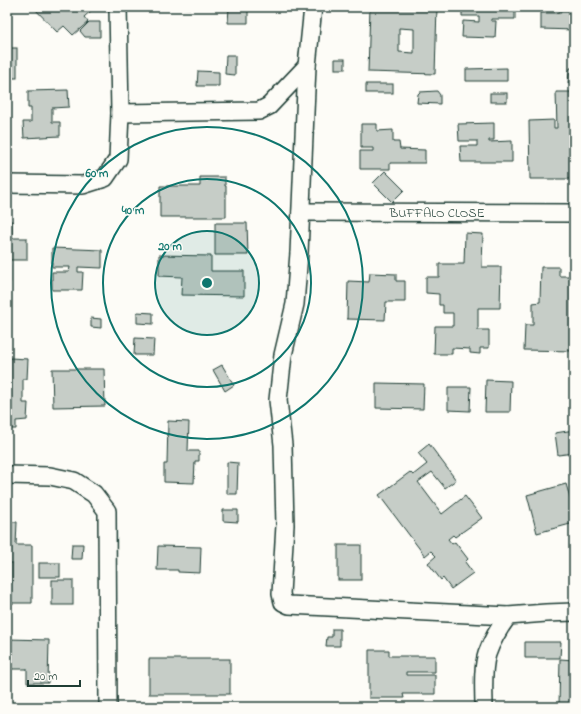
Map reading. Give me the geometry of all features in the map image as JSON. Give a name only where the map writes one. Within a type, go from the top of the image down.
[{"type":"street","points":[[7,184],[83,185],[105,178],[118,159],[120,113],[118,7]]},
{"type":"street","points":[[313,7],[307,66],[301,212],[295,304],[283,354],[278,400],[283,445],[286,525],[281,594],[283,602],[288,605],[508,616],[574,612]]},
{"type":"street","points":[[120,113],[259,111],[269,106],[307,66]]},
{"type":"street","name":"BUFFALO CLOSE","points":[[301,212],[574,213]]},
{"type":"street","points":[[7,475],[50,476],[74,481],[94,494],[107,511],[108,707]]},
{"type":"street","points":[[484,707],[484,678],[487,655],[498,631],[508,616]]},
{"type":"building","points":[[33,7],[93,7],[93,9],[84,17],[88,22],[73,35],[64,26],[57,32]]},
{"type":"building","points":[[165,7],[227,7],[227,9]]},
{"type":"building","points":[[229,7],[248,7],[248,23],[228,23]]},
{"type":"building","points":[[370,7],[437,7],[435,74],[368,72]],"holes":[[[399,28],[414,29],[414,53],[399,52]]]},
{"type":"building","points":[[462,7],[515,7],[515,19],[491,19],[491,21],[496,21],[495,38],[462,37],[463,21],[479,22],[479,16],[462,16]]},
{"type":"building","points":[[543,7],[574,7],[574,11],[571,11],[571,14],[574,14],[574,30],[541,29],[541,13],[561,13],[558,8]]},
{"type":"building","points":[[89,22],[100,22],[100,37],[85,37],[80,31]]},
{"type":"building","points":[[7,48],[17,48],[17,78],[7,78]]},
{"type":"building","points":[[226,55],[235,55],[235,75],[225,74]]},
{"type":"building","points":[[335,59],[345,59],[345,69],[335,69]]},
{"type":"building","points":[[507,68],[507,81],[466,81],[466,69]]},
{"type":"building","points":[[570,68],[574,68],[574,83],[568,83]]},
{"type":"building","points":[[198,71],[219,72],[219,86],[197,86]]},
{"type":"building","points":[[366,84],[393,84],[393,93],[366,93]]},
{"type":"building","points":[[68,90],[69,107],[52,108],[52,122],[60,122],[60,136],[24,138],[23,122],[31,122],[31,108],[28,108],[28,91]]},
{"type":"building","points":[[437,91],[440,95],[440,104],[417,103],[418,94],[420,92]]},
{"type":"building","points":[[556,92],[574,92],[574,179],[530,179],[529,121],[554,120],[554,128],[557,128]]},
{"type":"building","points":[[490,93],[507,93],[507,102],[490,102]]},
{"type":"building","points":[[494,123],[494,140],[489,140],[489,142],[512,141],[512,162],[461,162],[460,146],[477,146],[477,141],[459,141],[458,124]]},
{"type":"building","points":[[361,124],[377,124],[377,131],[393,130],[393,142],[399,142],[400,149],[425,150],[425,163],[390,163],[390,169],[360,169],[360,151],[373,151],[373,148],[361,148]]},
{"type":"building","points":[[385,171],[404,190],[392,202],[373,183]]},
{"type":"building","points":[[200,177],[225,177],[226,217],[160,217],[160,186],[200,186]]},
{"type":"building","points":[[7,221],[12,221],[12,238],[27,238],[27,260],[7,260]]},
{"type":"building","points":[[215,223],[247,223],[248,255],[215,255]]},
{"type":"building","points":[[465,233],[483,234],[482,267],[501,267],[500,308],[478,308],[478,330],[489,330],[489,348],[480,348],[480,354],[470,353],[470,349],[452,348],[452,354],[434,354],[435,326],[453,326],[453,313],[443,313],[443,305],[439,305],[439,294],[426,293],[426,277],[439,277],[439,264],[464,264]]},
{"type":"building","points":[[52,248],[102,250],[102,268],[78,267],[78,272],[83,272],[82,290],[52,290],[52,272],[69,272],[70,267],[52,267]]},
{"type":"building","points":[[159,255],[211,256],[211,271],[244,271],[244,296],[181,295],[182,277],[159,276]]},
{"type":"building","points":[[7,265],[10,265],[10,282],[7,282]]},
{"type":"building","points":[[541,267],[559,267],[559,276],[574,276],[574,351],[524,350],[525,325],[533,325],[533,303],[540,302]]},
{"type":"building","points":[[370,273],[396,274],[396,281],[405,281],[405,302],[386,302],[385,320],[347,319],[348,281],[369,282]]},
{"type":"building","points":[[137,312],[153,313],[153,324],[137,323]]},
{"type":"building","points":[[91,318],[101,319],[101,328],[91,327]]},
{"type":"building","points":[[135,338],[154,339],[153,355],[134,355]]},
{"type":"building","points":[[10,358],[28,359],[27,379],[23,379],[23,403],[28,403],[27,420],[16,421],[16,429],[7,429],[7,393],[10,393]]},
{"type":"building","points":[[222,365],[234,385],[225,391],[213,370]]},
{"type":"building","points":[[52,369],[104,369],[105,406],[53,407]]},
{"type":"building","points":[[486,380],[511,381],[510,412],[485,412]]},
{"type":"building","points":[[376,383],[424,384],[423,409],[376,408]]},
{"type":"building","points":[[448,387],[471,387],[470,411],[448,410]]},
{"type":"building","points":[[168,421],[189,422],[188,451],[199,451],[199,461],[195,461],[194,483],[164,482],[164,464],[167,464]]},
{"type":"building","points":[[574,430],[574,453],[558,455],[555,433]]},
{"type":"building","points":[[429,444],[456,480],[445,488],[432,472],[418,482],[442,514],[465,496],[482,518],[455,537],[453,535],[448,539],[452,544],[455,542],[468,559],[465,562],[473,573],[451,589],[443,578],[441,580],[428,563],[436,556],[431,551],[425,556],[379,495],[410,472],[413,475],[427,464],[418,453]]},
{"type":"building","points":[[227,462],[238,463],[237,494],[227,494]]},
{"type":"building","points":[[566,484],[571,501],[574,501],[574,523],[537,533],[527,495]]},
{"type":"building","points":[[223,510],[238,510],[238,522],[223,521]]},
{"type":"building","points":[[7,522],[17,522],[16,545],[32,545],[32,603],[7,603],[7,583],[12,583],[12,563],[7,563]]},
{"type":"building","points":[[72,544],[83,544],[82,559],[71,559]]},
{"type":"building","points":[[338,545],[361,545],[361,580],[338,580]]},
{"type":"building","points":[[158,546],[201,547],[200,573],[178,572],[178,570],[157,570]]},
{"type":"building","points":[[39,563],[60,563],[60,577],[39,577]]},
{"type":"building","points":[[52,580],[73,580],[73,605],[52,605]]},
{"type":"building","points":[[332,629],[340,629],[340,646],[326,646],[327,637],[332,637]]},
{"type":"building","points":[[7,639],[49,640],[48,683],[27,683],[27,669],[7,669]]},
{"type":"building","points":[[525,642],[561,642],[560,658],[525,658]]},
{"type":"building","points":[[369,650],[389,650],[389,656],[435,656],[435,672],[406,672],[406,675],[435,675],[435,694],[403,694],[404,698],[369,698]]},
{"type":"building","points":[[149,659],[230,659],[230,694],[149,694]]},
{"type":"building","points":[[560,659],[574,660],[574,706],[559,706]]},
{"type":"building","points":[[208,704],[237,704],[237,707],[208,707]]}]
